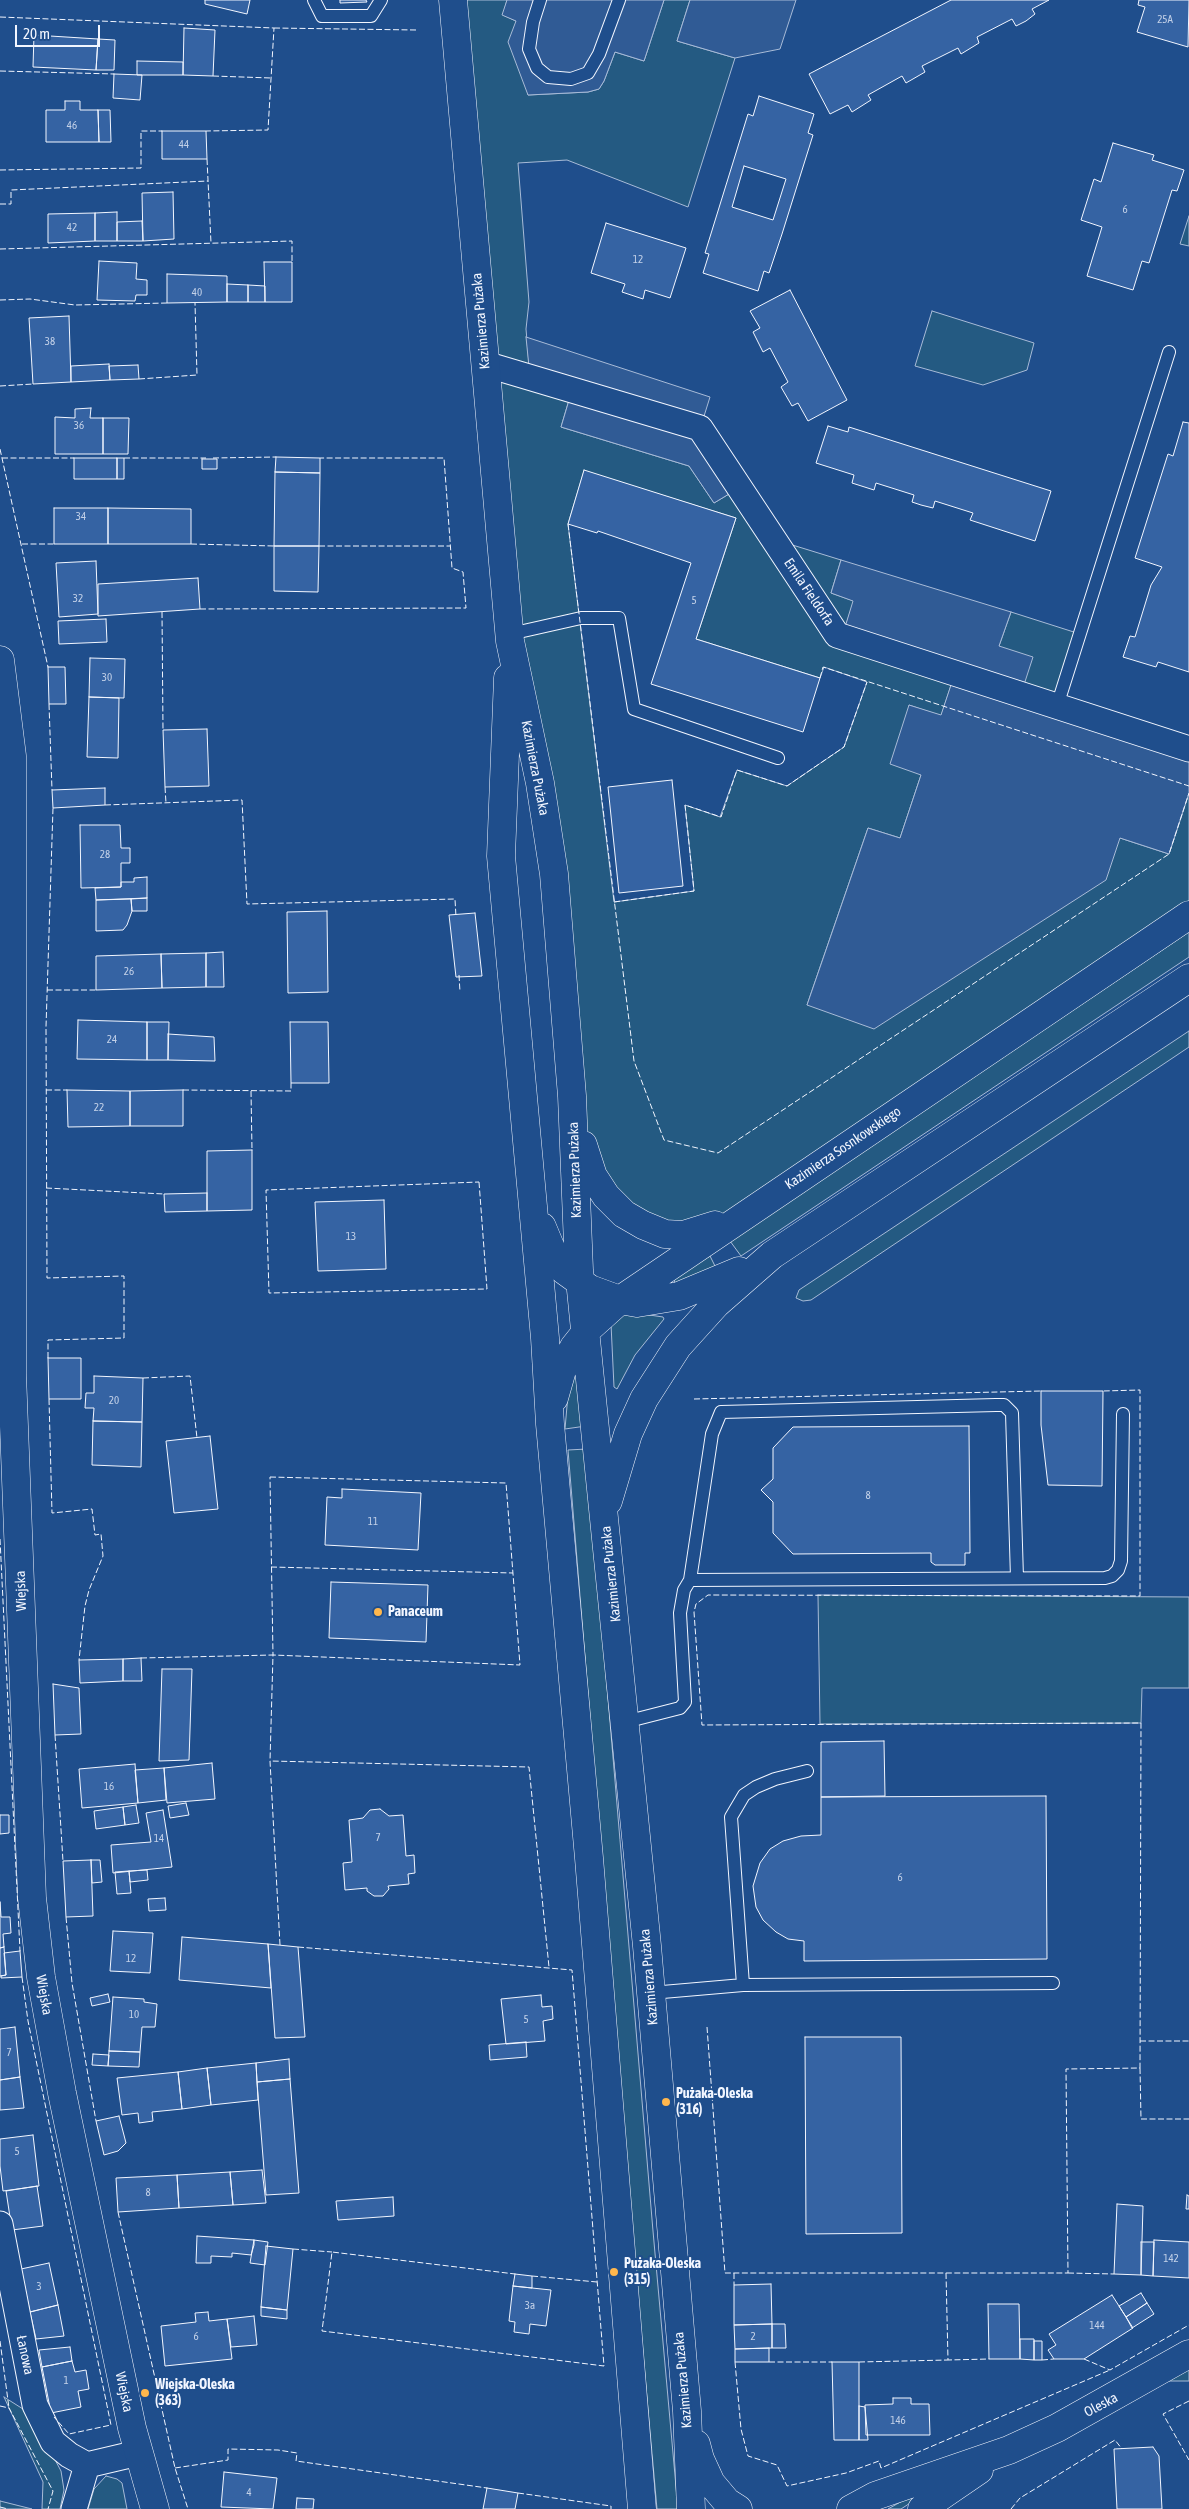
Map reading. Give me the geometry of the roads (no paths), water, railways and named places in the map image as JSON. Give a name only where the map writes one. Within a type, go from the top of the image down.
[{"type":"street","name":"Kazimierza Pużaka","points":[[453,0],[510,637],[540,783],[554,874],[572,1096],[580,1282],[605,1514],[651,1993],[686,2411],[691,2509]]},
{"type":"street","name":"Emila Fieldorfa","points":[[485,364],[700,428],[838,635],[1189,749]]},
{"type":"street","name":"Kazimierza Pużaka","points":[[510,637],[504,732],[501,856],[546,1338],[550,1424],[590,1867],[642,2509]]},
{"type":"street","name":"Wiejska","points":[[1,670],[6,764],[6,1388],[32,1898],[41,1977],[66,2110],[138,2453],[155,2509]]},
{"type":"street","name":"Kazimierza Sosnkowskiego","points":[[550,1424],[555,1390],[562,1370],[574,1347],[585,1332],[620,1300],[1189,915]]},
{"type":"street","points":[[605,1514],[628,1434],[644,1399],[661,1370],[691,1329],[716,1304],[772,1255],[1189,978]]},
{"type":"street","points":[[572,1096],[584,1153],[592,1176],[606,1196],[624,1214],[643,1225],[665,1234],[683,1235],[705,1230],[751,1210]]},
{"type":"street","points":[[533,1196],[552,1251],[565,1271],[603,1296],[637,1303],[679,1296],[704,1288],[772,1255]]},
{"type":"street","name":"Łanowa","points":[[0,2224],[35,2405],[54,2442],[69,2455],[87,2465]]},
{"type":"street","name":"Oleska","points":[[851,2509],[875,2496],[1010,2450],[1057,2428],[1189,2354]]},
{"type":"street","points":[[686,2411],[700,2459],[711,2483],[727,2502],[738,2509]]},
{"type":"street","name":"Oleska","points":[[922,2509],[1010,2450]]},
{"type":"street","points":[[74,2509],[87,2465],[138,2453]]},
{"type":"street","points":[[837,2509],[875,2496]]},
{"type":"lane","points":[[314,0],[322,16],[371,16],[381,0]]},
{"type":"lane","points":[[540,0],[533,22],[529,49],[537,68],[548,76],[571,79],[588,73],[600,54],[619,0]]},
{"type":"lane","points":[[1057,706],[1169,352]]},
{"type":"lane","points":[[510,637],[581,618],[619,618],[634,709],[778,758]]},
{"type":"lane","points":[[625,1722],[680,1708],[685,1702],[680,1613],[684,1590],[690,1580],[712,1434],[721,1412],[1004,1405],[1012,1413],[1017,1578]]},
{"type":"lane","points":[[690,1580],[1105,1578],[1112,1576],[1118,1570],[1122,1550],[1124,1414]]},
{"type":"lane","points":[[743,1985],[731,1817],[744,1795],[756,1787],[775,1779],[807,1771]]},
{"type":"lane","points":[[651,1993],[743,1985],[1053,1983]]},
{"type":"place","name":"Panaceum","points":[[378,1612]]},
{"type":"place","name":"Pużaka-Oleska (316)","points":[[666,2102]]},
{"type":"place","name":"Pużaka-Oleska (315)","points":[[614,2272]]},
{"type":"place","name":"Wiejska-Oleska (363)","points":[[145,2393]]}]
